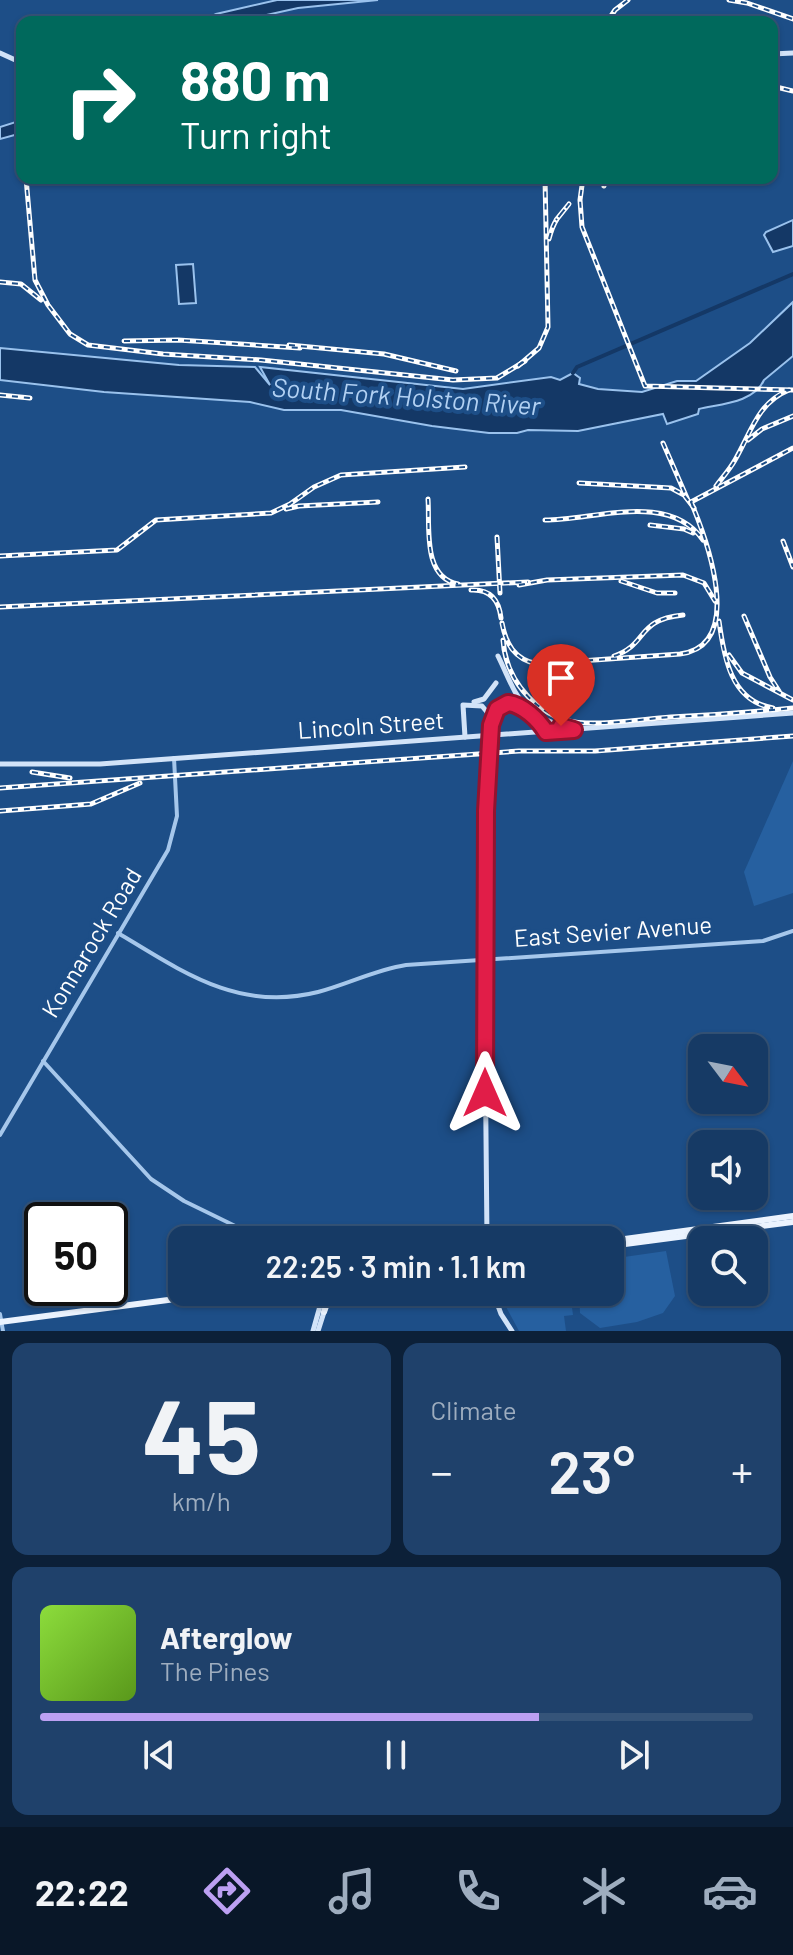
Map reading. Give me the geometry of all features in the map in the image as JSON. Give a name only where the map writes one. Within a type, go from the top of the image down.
[{"type":"main road","points":[[498,656],[510,686],[527,708],[548,722],[574,730]]},
{"type":"main road","points":[[465,704],[484,699],[496,683]]},
{"type":"main road","points":[[487,1226],[486,959],[491,725],[497,709],[508,703],[516,704],[537,720],[546,732]]},
{"type":"main road","points":[[465,704],[479,705],[485,709],[491,725]]},
{"type":"main road","points":[[465,704],[465,737]]},
{"type":"main road","name":"Lincoln Street","points":[[0,764],[100,764],[793,713]]},
{"type":"main road","points":[[537,720],[537,732]]},
{"type":"main road","points":[[624,1242],[793,1219]]},
{"type":"main road","points":[[1,1322],[168,1300]]},
{"type":"main road","points":[[315,1331],[321,1306]]},
{"type":"main road","points":[[315,1331],[325,1306]]},
{"type":"main road","points":[[498,1306],[512,1331]]},
{"type":"street","name":"Konnarock Road","points":[[0,1135],[173,838],[177,816],[174,758]]},
{"type":"street","name":"East Sevier Avenue","points":[[118,933],[202,982],[263,997],[318,992],[392,967],[763,941],[793,931]]},
{"type":"street","points":[[43,1061],[151,1179],[184,1201],[235,1226]]},
{"type":"street","points":[[0,1314],[3,1331]]},
{"type":"shaded area","points":[[793,761],[793,893],[754,906],[744,872]]},
{"type":"shaded area","points":[[666,1251],[675,1296],[663,1313],[637,1322],[600,1328],[580,1313],[580,1306],[624,1306],[624,1257]]},
{"type":"shaded area","points":[[506,1306],[572,1306],[573,1315],[564,1316],[566,1331],[519,1331]]},
{"type":"water","points":[[277,0],[378,0],[298,8],[262,16],[212,16]]},
{"type":"water","points":[[16,122],[16,135],[0,139],[0,127]]},
{"type":"water","points":[[793,220],[793,246],[773,252],[764,235]]},
{"type":"water","points":[[193,264],[196,303],[179,304],[176,265]]},
{"type":"water","name":"South Fork Holston River","points":[[793,302],[793,356],[764,380],[753,394],[726,404],[699,409],[698,414],[667,424],[663,414],[578,431],[489,433],[341,410],[284,410],[250,402],[104,392],[0,380],[0,348],[179,365],[255,367],[270,385],[260,367],[463,389],[551,377],[560,380],[573,373],[580,378],[579,384],[598,389],[642,392],[677,381],[696,381],[750,343]]},
{"type":"waterway","points":[[573,373],[577,367],[793,274]]},
{"type":"railway","points":[[611,16],[628,0]]},
{"type":"railway","points":[[729,0],[793,19]]},
{"type":"railway","points":[[778,87],[793,91]]},
{"type":"railway","points":[[27,184],[35,280],[48,305],[70,334],[88,345],[453,380],[497,378],[525,361]]},
{"type":"railway","points":[[518,366],[539,348],[548,327],[545,184]]},
{"type":"railway","points":[[582,184],[582,227],[645,386],[793,390]]},
{"type":"railway","points":[[549,239],[552,228],[569,204],[556,220]]},
{"type":"railway","points":[[0,282],[21,284],[41,300]]},
{"type":"railway","points":[[124,341],[178,340],[300,348]]},
{"type":"railway","points":[[289,345],[384,354],[456,371]]},
{"type":"railway","points":[[716,486],[733,463],[762,411],[789,390]]},
{"type":"railway","points":[[0,395],[30,398]]},
{"type":"railway","points":[[748,440],[762,429],[793,416]]},
{"type":"railway","points":[[663,443],[687,498]]},
{"type":"railway","points":[[502,623],[512,650],[537,664],[680,654],[700,647],[712,632],[717,612],[716,589],[712,565],[691,502],[793,448]]},
{"type":"railway","points":[[0,556],[117,550],[156,520],[271,513],[341,475],[465,467]]},
{"type":"railway","points":[[579,483],[671,488],[684,495],[694,508]]},
{"type":"railway","points":[[428,499],[433,561],[438,572],[458,584]]},
{"type":"railway","points":[[286,509],[378,502]]},
{"type":"railway","points":[[545,520],[651,512],[671,516],[688,525],[703,540]]},
{"type":"railway","points":[[650,525],[693,533]]},
{"type":"railway","points":[[497,537],[500,593]]},
{"type":"railway","points":[[783,541],[793,567]]},
{"type":"railway","points":[[519,585],[547,580],[683,575],[704,583],[715,601]]},
{"type":"railway","points":[[621,581],[657,593],[675,593]]},
{"type":"railway","points":[[0,607],[528,582]]},
{"type":"railway","points":[[471,590],[483,591],[492,597],[501,618]]},
{"type":"railway","points":[[614,656],[633,645],[657,622],[683,615]]},
{"type":"railway","points":[[744,616],[779,691]]},
{"type":"railway","points":[[719,621],[732,676],[748,697],[773,708]]},
{"type":"railway","points":[[503,640],[511,671],[519,685],[541,708],[570,721],[607,723],[793,708]]},
{"type":"railway","points":[[729,655],[742,673],[793,700]]},
{"type":"railway","points":[[0,788],[519,751],[595,751],[793,736]]},
{"type":"railway","points":[[32,772],[70,778]]},
{"type":"railway","points":[[0,811],[91,804],[140,783]]},
{"type":"route","points":[[485,1093],[486,811],[491,725],[497,709],[508,703],[516,704],[540,722],[546,732],[574,730],[561,726]]}]
